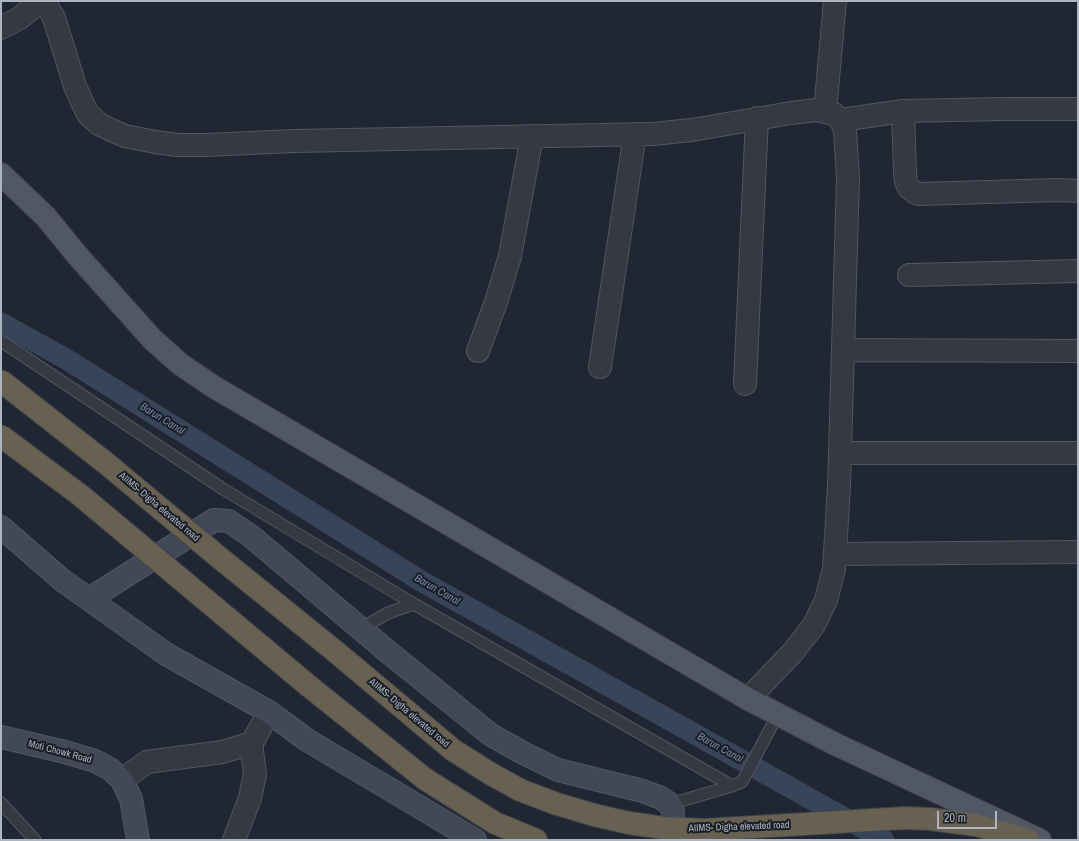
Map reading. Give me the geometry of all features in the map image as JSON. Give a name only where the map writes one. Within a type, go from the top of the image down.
[{"type":"highway","name":"AIIMS- Digha elevated road","points":[[1,381],[107,464],[220,559],[336,652],[453,750],[520,790],[556,804],[594,815],[629,823],[664,828],[704,830],[905,818],[930,818],[976,825],[1028,840]]},
{"type":"highway","points":[[1,436],[80,495],[310,686],[425,779],[495,823],[536,840]]},
{"type":"main road","points":[[1,174],[46,217],[77,255],[152,339],[180,364],[214,387],[748,699],[835,744],[1040,840]]},
{"type":"street","points":[[1,28],[20,18],[36,1]]},
{"type":"street","points":[[44,1],[54,18],[75,86],[88,114],[99,124],[125,136],[170,144],[206,145],[294,141],[653,134],[692,130],[791,112],[816,110],[833,116],[903,111],[1078,109]]},
{"type":"street","points":[[748,699],[793,652],[814,625],[826,600],[834,569],[840,453],[848,177],[846,131],[833,116],[835,1]]},
{"type":"street","points":[[903,111],[906,182],[909,188],[914,192],[925,194],[1058,190],[1078,191]]},
{"type":"street","points":[[745,384],[757,118]]},
{"type":"street","points":[[600,366],[635,134]]},
{"type":"street","points":[[478,351],[496,302],[510,256],[532,136]]},
{"type":"street","points":[[909,275],[1078,271]]},
{"type":"street","points":[[843,350],[1078,351]]},
{"type":"street","points":[[840,453],[1078,453]]},
{"type":"street","points":[[89,599],[214,520],[229,521],[252,537],[360,629],[491,735],[558,770],[643,791],[662,798],[670,804],[673,812],[674,828]]},
{"type":"street","points":[[1,527],[62,580],[166,654],[269,712],[307,740],[475,840]]},
{"type":"street","points":[[835,554],[1078,552]]},
{"type":"street","points":[[234,840],[250,798],[254,774],[252,743],[269,712]]},
{"type":"street","name":"Moti Chowk Road","points":[[1,737],[65,752],[95,761],[110,769],[122,780],[131,799],[138,840]]},
{"type":"street","points":[[122,780],[147,762],[222,752],[252,743]]},
{"type":"lane","points":[[1,341],[223,488],[414,604],[737,784]]},
{"type":"lane","points":[[360,629],[388,613],[414,604]]},
{"type":"lane","points":[[670,804],[737,784],[763,743],[778,714]]},
{"type":"lane","points":[[1,803],[35,840]]},
{"type":"waterway","name":"Barun Canal","points":[[1,323],[66,359],[421,581],[884,840]]}]
